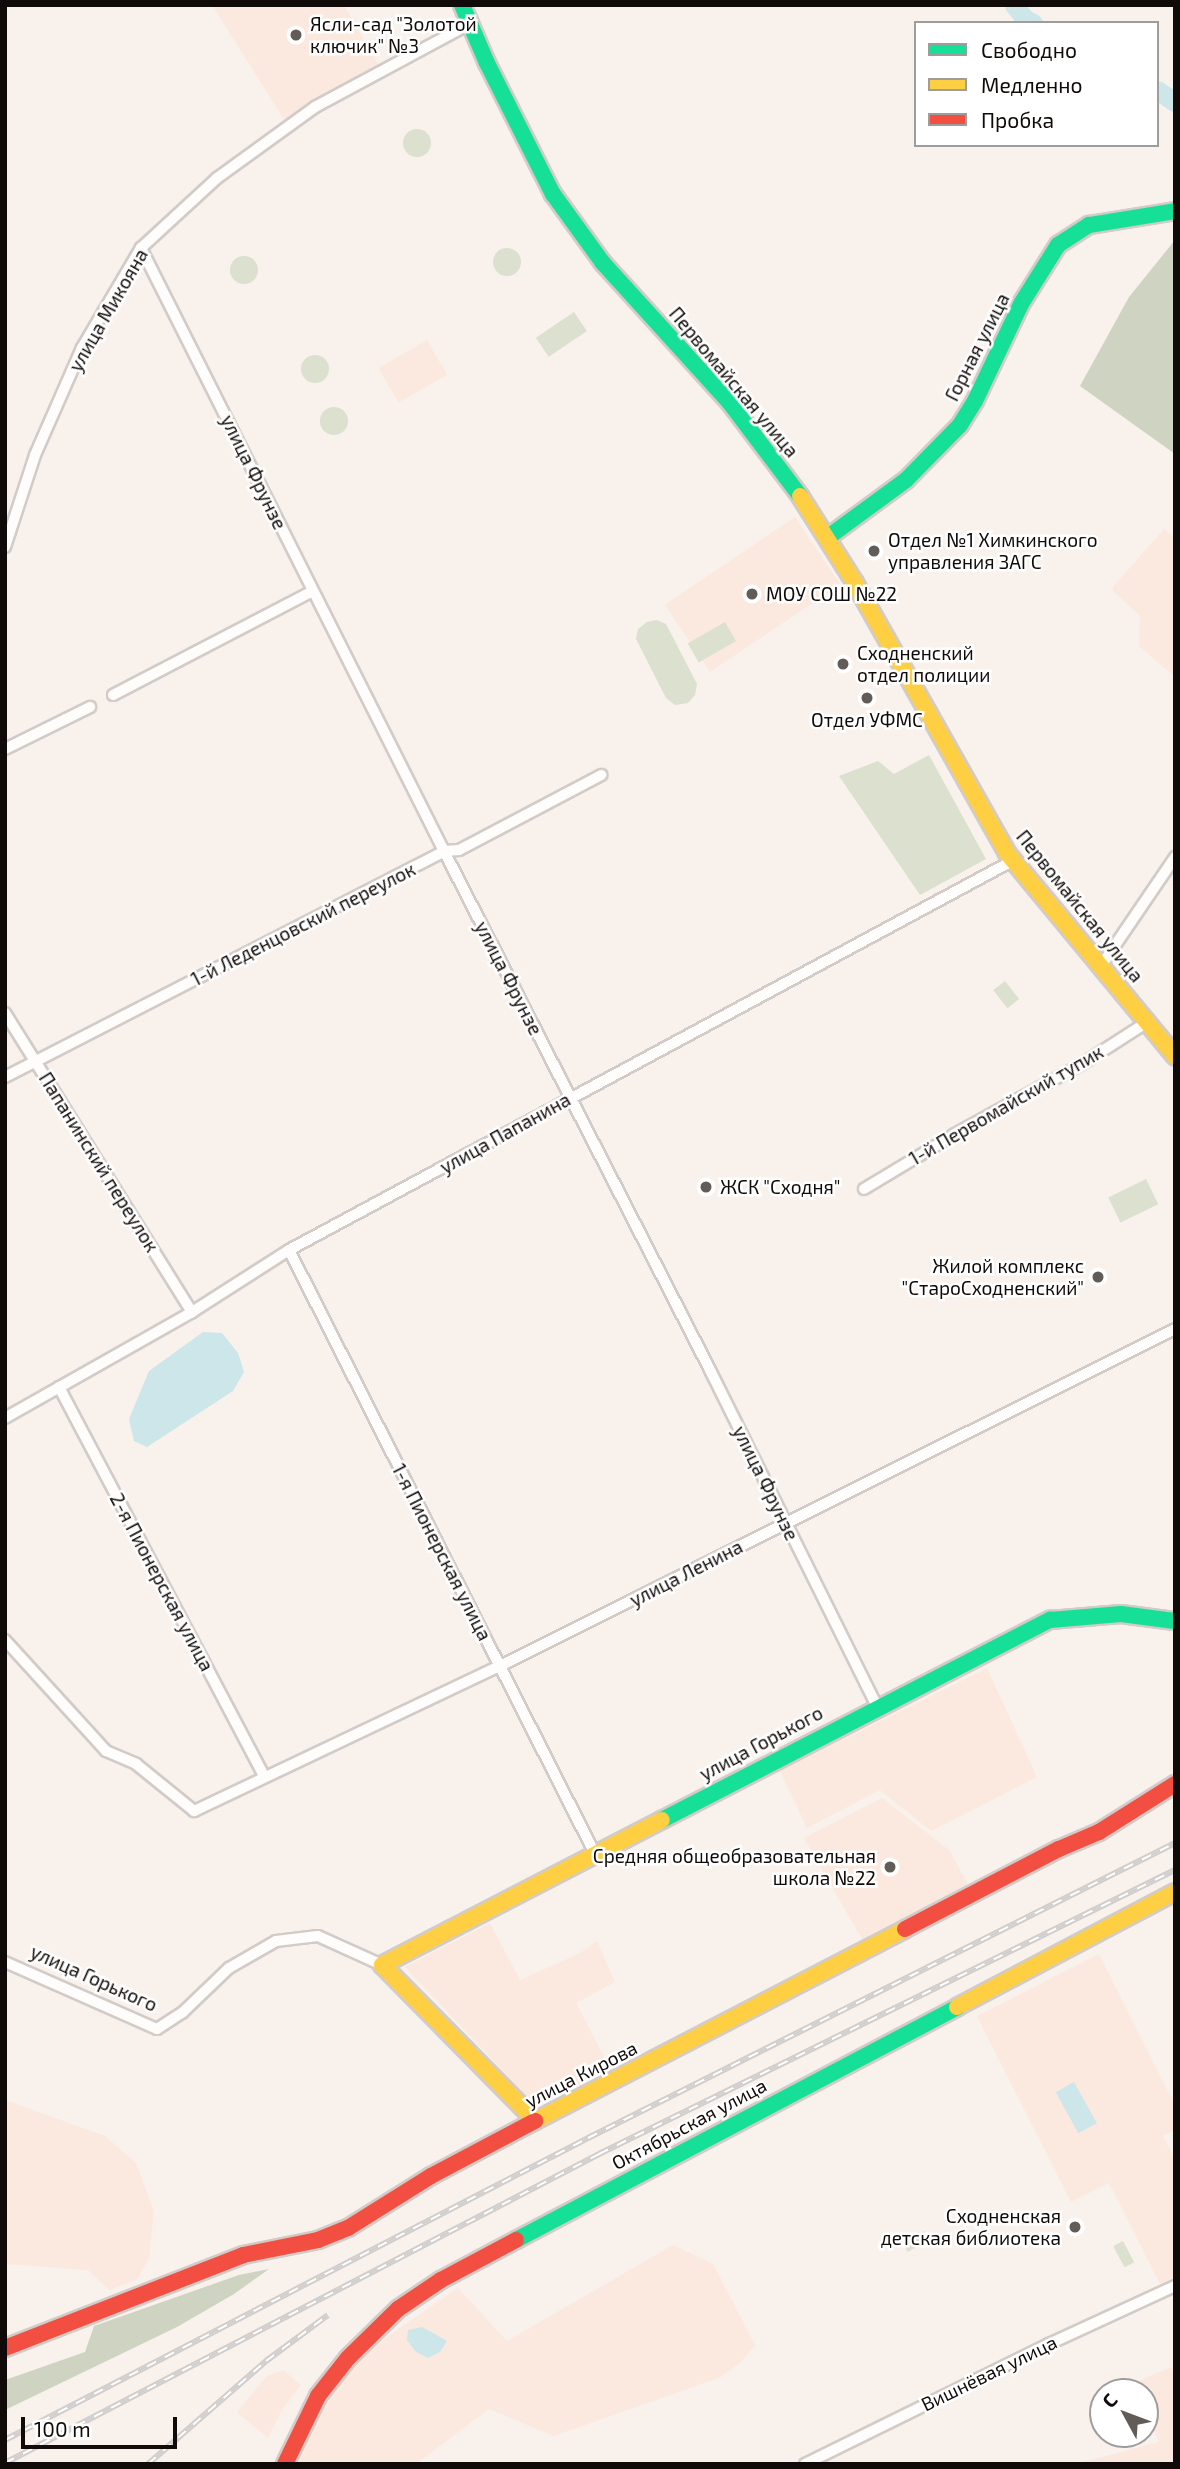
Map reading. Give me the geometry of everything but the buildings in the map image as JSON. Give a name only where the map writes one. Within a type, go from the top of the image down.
[{"type":"street","name":"Первомайская улица","points":[[461,5],[547,183],[582,237],[748,425],[827,537],[1012,861],[1149,1021],[1175,1056]]},
{"type":"street","name":"улица Микояна","points":[[5,547],[11,512],[82,348],[141,248],[217,178],[315,107],[469,24]]},
{"type":"street","name":"Горная улица","points":[[827,537],[905,480],[960,425],[975,401],[1021,304],[1058,245],[1089,225],[1175,211]]},
{"type":"street","name":"улица Фрунзе","points":[[141,248],[877,1707]]},
{"type":"street","points":[[113,695],[313,591]]},
{"type":"street","points":[[5,749],[90,707]]},
{"type":"street","name":"1-й Леденцовский переулок","points":[[5,1077],[444,851],[459,850],[601,775]]},
{"type":"street","points":[[1101,966],[1175,857]]},
{"type":"street","name":"улица Папанина","points":[[5,1418],[191,1312],[289,1250],[1012,861]]},
{"type":"street","name":"Папанинский переулок","points":[[5,1013],[191,1312]]},
{"type":"street","name":"1-й Первомайский тупик","points":[[864,1189],[934,1146],[1082,1065],[1149,1021]]},
{"type":"street","name":"1-я Пионерская улица","points":[[289,1250],[595,1854]]},
{"type":"street","name":"улица Ленина","points":[[5,1640],[106,1751],[136,1764],[194,1811],[500,1666],[1175,1329]]},
{"type":"street","name":"2-я Пионерская улица","points":[[59,1387],[265,1777]]},
{"type":"street","name":"улица Горького","points":[[382,1965],[1050,1620],[1121,1614],[1175,1621]]},
{"type":"street","name":"улица Кирова","points":[[5,2348],[243,2255],[318,2240],[348,2228],[431,2176],[1059,1849],[1099,1832],[1175,1784]]},
{"type":"street","name":"Октябрьская улица","points":[[285,2464],[318,2396],[348,2358],[398,2309],[441,2280],[1175,1892]]},
{"type":"street","name":"улица Горького","points":[[5,1962],[157,2029],[182,2013],[229,1968],[276,1941],[318,1936],[382,1965],[527,2112],[533,2122]]},
{"type":"street","name":"Вишнёвая улица","points":[[805,2464],[1049,2344],[1175,2286]]},
{"type":"shaded area","name":"Ясли-сад \"Золотой ключик\" №3","points":[[212,5],[344,5],[378,64],[285,121]]},
{"type":"shaded area","points":[[427,340],[447,375],[399,403],[379,368]]},
{"type":"shaded area","name":"МОУ СОШ №22","points":[[795,517],[840,584],[710,672],[665,605]]},
{"type":"shaded area","points":[[1164,529],[1175,538],[1175,677],[1139,646],[1140,616],[1111,589]]},
{"type":"shaded area","points":[[987,1668],[1037,1777],[931,1831],[880,1790],[807,1828],[780,1771]]},
{"type":"shaded area","name":"Средняя общеобразовательная школа №22","points":[[882,1798],[949,1850],[968,1884],[862,1939],[804,1838]]},
{"type":"shaded area","points":[[490,1923],[520,1980],[580,1953],[597,1941],[615,1982],[576,2003],[612,2072],[535,2105],[405,1967]]},
{"type":"shaded area","points":[[1099,1954],[1175,2105],[1175,2130],[1163,2136],[1175,2159],[1175,2276],[1160,2284],[1109,2183],[1071,2202],[977,2016]]},
{"type":"shaded area","points":[[5,2100],[105,2136],[136,2163],[154,2211],[149,2259],[136,2280],[109,2290],[88,2270],[5,2264]]},
{"type":"shaded area","points":[[673,2245],[713,2264],[755,2345],[741,2362],[721,2377],[554,2436],[489,2409],[416,2464],[295,2464],[315,2416],[349,2370],[388,2336],[458,2288],[507,2341]]},
{"type":"shaded area","points":[[1171,2367],[1175,2376],[1175,2464],[1075,2464],[1136,2448],[1159,2448],[1159,2378],[1146,2378]]},
{"type":"shaded area","points":[[283,2370],[301,2385],[282,2410],[268,2438],[237,2412],[267,2376]]},
{"type":"green space","points":[[417,129],[427,133],[431,143],[427,153],[417,157],[407,153],[403,143],[407,133]]},
{"type":"green space","points":[[1175,240],[1175,454],[1080,386],[1129,297]]},
{"type":"green space","points":[[507,248],[517,252],[521,262],[517,272],[507,276],[497,272],[493,262],[497,252]]},
{"type":"green space","points":[[244,256],[254,260],[258,270],[254,280],[244,284],[234,280],[230,270],[234,260]]},
{"type":"green space","points":[[574,312],[587,331],[549,357],[536,338]]},
{"type":"green space","points":[[315,355],[325,359],[329,369],[325,379],[315,383],[305,379],[301,369],[305,359]]},
{"type":"green space","points":[[334,407],[344,411],[348,421],[344,431],[334,435],[324,431],[320,421],[324,411]]},
{"type":"green space","points":[[657,620],[666,624],[697,684],[695,695],[688,703],[675,705],[666,698],[636,639],[638,629],[647,622]]},
{"type":"green space","points":[[725,622],[736,641],[699,663],[688,644]]},
{"type":"green space","points":[[929,755],[986,859],[920,895],[839,776],[878,761],[894,774]]},
{"type":"green space","points":[[1005,981],[1019,999],[1007,1008],[993,990]]},
{"type":"green space","points":[[1146,1179],[1158,1204],[1121,1223],[1108,1197]]},
{"type":"green space","points":[[924,2231],[929,2241],[908,2252],[903,2242]]},
{"type":"green space","points":[[1123,2241],[1134,2262],[1125,2267],[1113,2246]]},
{"type":"green space","points":[[269,2269],[234,2294],[177,2327],[5,2410],[5,2380],[85,2352],[94,2326],[239,2275]]},
{"type":"water","points":[[203,1332],[222,1333],[238,1353],[244,1372],[233,1391],[147,1447],[134,1441],[129,1419],[149,1371]]},
{"type":"water","points":[[1074,2082],[1097,2123],[1078,2133],[1056,2092]]},
{"type":"water","points":[[422,2327],[447,2341],[440,2352],[428,2358],[416,2352],[407,2340],[408,2330]]},
{"type":"waterway","points":[[1014,5],[1029,21]]},
{"type":"waterway","points":[[1159,91],[1175,102]]},
{"type":"railway","points":[[5,2440],[588,2138],[1175,1843]]},
{"type":"railway","points":[[5,2463],[599,2154],[1175,1870]]},
{"type":"railway","points":[[148,2464],[266,2361],[328,2315]]},
{"type":"traffic: fast","points":[[462,5],[487,63],[553,194],[603,263],[730,403],[800,496]]},
{"type":"traffic: fast","points":[[827,538],[906,480],[960,425],[975,401],[1021,304],[1058,245],[1089,225],[1175,211]]},
{"type":"traffic: fast","points":[[662,1820],[1050,1620],[1121,1614],[1175,1621]]},
{"type":"traffic: fast","points":[[516,2240],[957,2007]]},
{"type":"traffic: slow","points":[[800,496],[855,583],[1007,853],[1175,1056]]},
{"type":"traffic: slow","points":[[533,2122],[527,2112],[382,1965],[662,1820]]},
{"type":"traffic: slow","points":[[957,2007],[1175,1892]]},
{"type":"traffic: slow","points":[[535,2121],[905,1929]]},
{"type":"traffic: jam","points":[[905,1929],[1059,1849],[1099,1832],[1175,1784]]},
{"type":"traffic: jam","points":[[5,2348],[243,2255],[318,2240],[348,2228],[431,2176],[535,2121]]},
{"type":"traffic: jam","points":[[285,2464],[318,2396],[348,2358],[398,2309],[441,2280],[516,2240]]},
{"type":"place","name":"Ясли-сад \"Золотой ключик\" №3","points":[[296,35]]},
{"type":"place","name":"Отдел №1 Химкинского управления ЗАГС","points":[[874,551]]},
{"type":"place","name":"МОУ СОШ №22","points":[[752,594]]},
{"type":"place","name":"Сходненский отдел полиции","points":[[843,664]]},
{"type":"place","name":"Отдел УФМС","points":[[867,698]]},
{"type":"place","name":"ЖСК \"Сходня\"","points":[[706,1187]]},
{"type":"place","name":"Жилой комплекс \"СтароСходненский\"","points":[[1098,1277]]},
{"type":"place","name":"Средняя общеобразовательная школа №22","points":[[890,1867]]},
{"type":"place","name":"Сходненская детская библиотека","points":[[1075,2227]]}]
